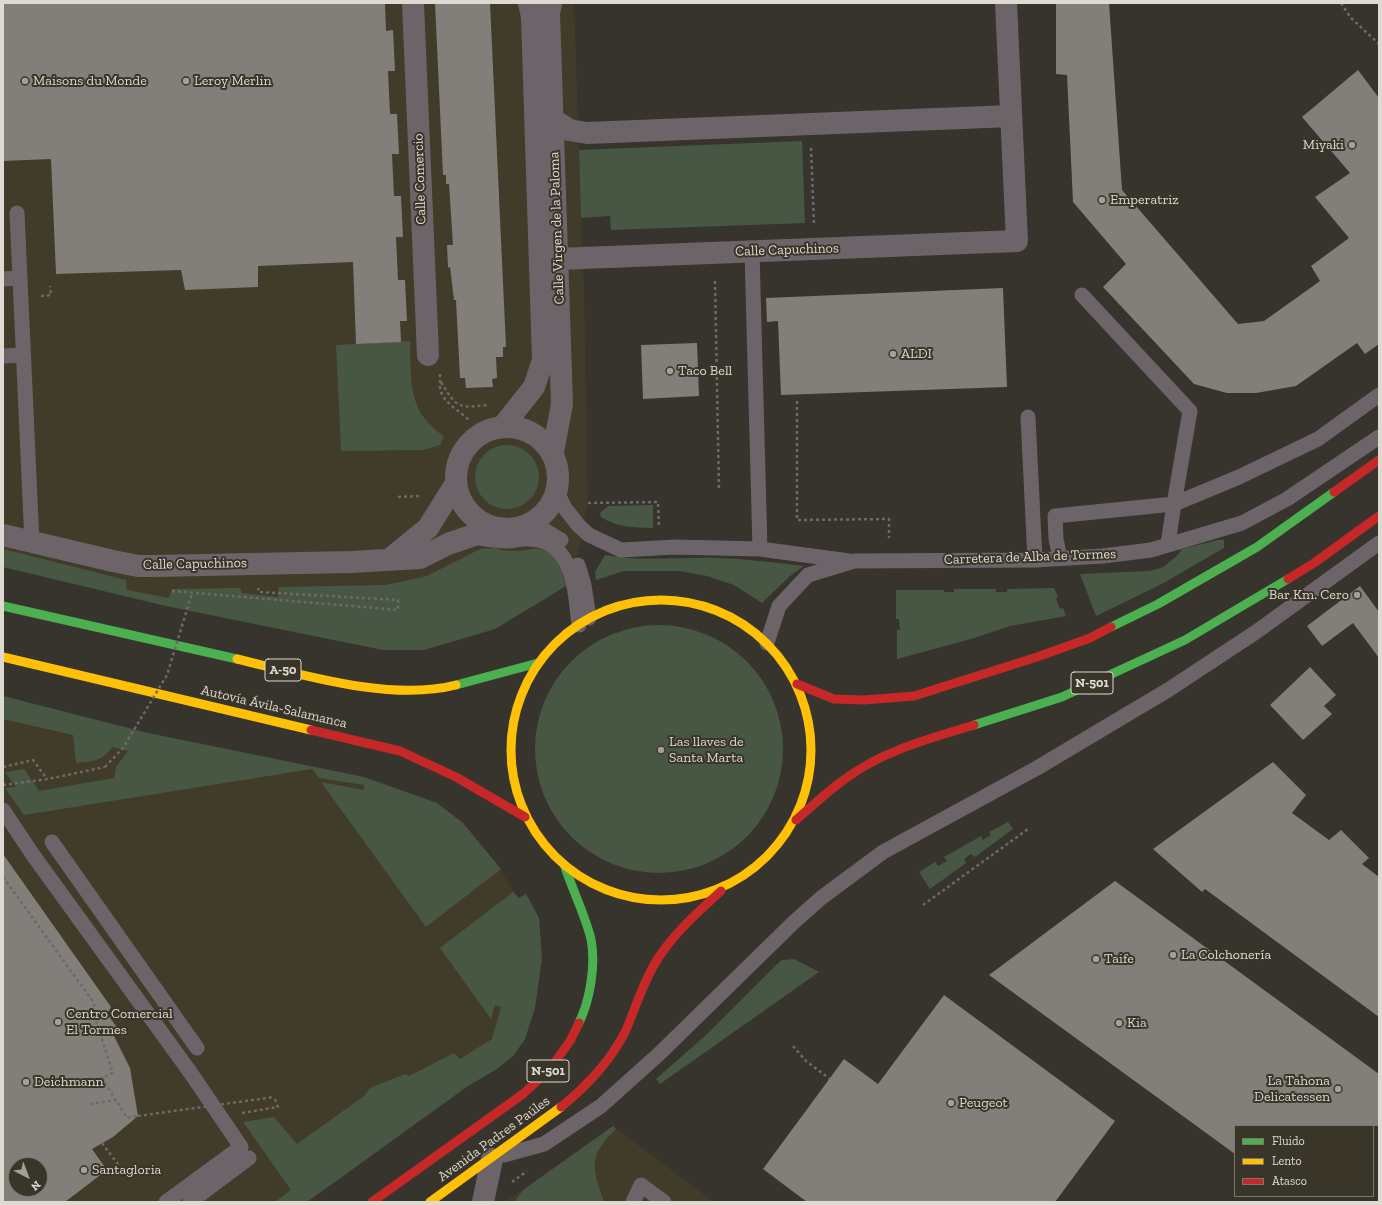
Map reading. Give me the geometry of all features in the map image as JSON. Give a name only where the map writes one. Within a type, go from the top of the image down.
[{"type":"highway","points":[[797,684],[834,699],[864,700],[914,696],[1037,657],[1090,638],[1158,604],[1257,547],[1379,460]]},
{"type":"highway","name":"N-501","points":[[794,822],[846,778],[883,758],[929,739],[1062,697],[1186,640],[1314,563],[1379,516]]},
{"type":"highway","points":[[663,599],[701,604],[737,619],[767,643],[784,662],[797,684],[809,718],[812,754],[807,789],[794,822],[765,860],[726,886],[686,899],[642,900],[601,890],[565,867],[542,844],[525,817],[512,779],[510,738],[519,699],[538,663],[561,638],[584,621],[625,604],[663,599]]},
{"type":"highway","points":[[3,602],[29,612]]},
{"type":"highway","name":"A-50","points":[[3,606],[346,684],[402,690],[450,686],[538,663]]},
{"type":"highway","name":"Autovía Ávila-Salamanca","points":[[3,657],[400,751],[456,777],[525,817]]},
{"type":"highway","name":"Avenida Padres Paúles","points":[[372,1202],[523,1094],[550,1069],[570,1041],[584,1012],[592,981],[591,940],[565,867]]},
{"type":"highway","name":"Avenida Padres Paúles","points":[[430,1202],[492,1159],[582,1090],[606,1064],[619,1044],[651,970],[666,948],[696,914],[726,886]]},
{"type":"street","name":"Calle Comercio","points":[[413,3],[428,355]]},
{"type":"street","name":"Calle Virgen de la Paloma","points":[[503,426],[534,387],[543,360],[532,17],[529,3]]},
{"type":"street","name":"Calle Virgen de la Paloma","points":[[551,3],[549,13],[554,120],[562,404],[553,452]]},
{"type":"street","points":[[554,120],[569,130],[587,133],[1011,116],[1006,3]]},
{"type":"street","name":"Calle Capuchinos","points":[[557,259],[1017,241],[1011,116]]},
{"type":"street","points":[[503,426],[523,428],[540,437],[553,452],[559,472],[557,491],[546,512],[528,525],[511,529],[494,528],[476,519],[462,503],[456,483],[458,461],[470,442],[485,431],[503,426]]},
{"type":"street","points":[[391,558],[428,528],[456,483]]},
{"type":"street","name":"Calle Capuchinos","points":[[3,535],[32,543],[138,566],[351,562],[391,558],[420,558],[448,544],[494,528]]},
{"type":"street","points":[[483,1202],[492,1159]]},
{"type":"lane","points":[[17,213],[32,543]]},
{"type":"lane","points":[[752,252],[760,549]]},
{"type":"lane","points":[[3,279],[20,278]]},
{"type":"lane","points":[[1082,295],[1190,411],[1168,544]]},
{"type":"lane","points":[[3,356],[23,355]]},
{"type":"lane","points":[[1060,558],[1056,538],[1055,516],[1174,504],[1239,477],[1318,439],[1379,395]]},
{"type":"lane","points":[[1028,417],[1035,560]]},
{"type":"lane","name":"Carretera de Alba de Tormes","points":[[767,643],[778,606],[808,575],[854,561],[1035,560],[1103,556],[1151,550],[1242,524],[1287,500],[1379,437]]},
{"type":"lane","points":[[557,491],[564,508],[579,526],[589,535],[621,550],[676,547],[760,549],[854,561]]},
{"type":"lane","points":[[528,525],[558,537],[568,547],[577,562],[584,585],[584,621]]},
{"type":"lane","points":[[471,536],[509,541],[529,539],[552,544],[562,554],[569,567],[584,621]]},
{"type":"lane","points":[[492,1159],[544,1144],[601,1106],[659,1054],[794,922],[821,898],[883,852],[1037,768],[1168,690],[1256,632],[1379,543]]},
{"type":"lane","points":[[3,810],[33,855],[245,1152]]},
{"type":"lane","points":[[52,842],[197,1048]]},
{"type":"lane","points":[[166,1202],[245,1152]]},
{"type":"lane","points":[[190,1202],[245,1152]]},
{"type":"lane","points":[[633,1202],[641,1185],[664,1202]]},
{"type":"path","points":[[1341,3],[1351,18],[1379,44]]},
{"type":"path","points":[[811,143],[814,229]]},
{"type":"path","points":[[715,281],[719,490]]},
{"type":"path","points":[[37,300],[37,296],[51,295],[50,286]]},
{"type":"path","points":[[440,382],[451,398],[460,406],[469,408],[494,404]]},
{"type":"path","points":[[440,388],[448,402],[469,420]]},
{"type":"path","points":[[797,401],[797,520],[889,519],[889,538]]},
{"type":"path","points":[[398,498],[422,496]]},
{"type":"path","points":[[581,504],[658,502],[659,536]]},
{"type":"path","points":[[3,786],[48,779],[105,767],[123,748],[166,675],[192,593],[398,610],[398,600],[259,592]]},
{"type":"path","points":[[3,767],[33,760],[48,779]]},
{"type":"path","points":[[923,905],[1028,829]]},
{"type":"path","points":[[3,877],[94,1003],[96,1021],[113,1073],[102,1078],[127,1118],[274,1097],[278,1107],[221,1117]]},
{"type":"path","points":[[793,1046],[806,1061],[830,1079]]},
{"type":"path","points":[[90,1104],[116,1100]]},
{"type":"path","points":[[102,1143],[120,1167]]},
{"type":"shaded area","points":[[3,3],[574,3],[584,292],[588,498],[582,540],[566,586],[495,629],[424,650],[383,650],[166,606],[3,567]]},
{"type":"shaded area","name":"Centro Comercial El Tormes","points":[[3,696],[148,733],[364,777],[437,803],[463,823],[496,863],[518,898],[526,894],[539,918],[542,958],[535,1008],[525,1039],[514,1055],[497,1069],[468,1086],[307,1202],[3,1202]]},
{"type":"shaded area","points":[[613,1126],[714,1202],[504,1202],[523,1190]]},
{"type":"green space","points":[[802,141],[805,223],[611,230],[610,216],[581,218],[579,150]]},
{"type":"green space","points":[[410,341],[413,393],[420,412],[432,427],[444,437],[440,445],[423,450],[341,451],[336,345]]},
{"type":"green space","points":[[507,445],[525,451],[533,459],[539,477],[533,495],[525,503],[507,509],[489,503],[481,495],[475,477],[481,459],[489,451]]},
{"type":"green space","points":[[653,505],[653,528],[619,525],[607,521],[601,517],[600,513],[608,506]]},
{"type":"green space","points":[[1218,540],[1224,540],[1224,548],[1160,585],[1096,616],[1080,574],[1150,571],[1163,567],[1177,556],[1182,549]]},
{"type":"green space","points":[[495,548],[510,551],[539,549],[550,553],[558,558],[566,586],[495,629],[424,650],[383,650],[166,606],[3,567],[3,549],[126,580],[127,590],[169,598],[172,589],[240,588],[242,593],[278,597],[279,587],[386,585],[427,576],[480,549]]},
{"type":"green space","points":[[605,555],[646,559],[726,558],[804,566],[790,576],[762,603],[734,585],[707,576],[680,571],[624,571],[596,580],[595,572]]},
{"type":"green space","points":[[1054,588],[1058,597],[1056,599],[1060,609],[1063,608],[1066,616],[1010,626],[971,639],[897,659],[897,630],[900,630],[899,619],[896,619],[896,590],[944,590],[944,592],[954,592],[954,589],[996,589],[996,592],[1007,592],[1007,589]]},
{"type":"green space","points":[[647,625],[671,625],[695,630],[718,639],[747,661],[769,690],[774,701],[781,725],[783,749],[781,773],[774,797],[769,808],[747,837],[718,859],[707,864],[671,873],[647,873],[623,868],[600,859],[580,845],[563,828],[549,808],[540,785],[535,761],[535,737],[540,713],[549,690],[563,670],[580,653],[600,639],[623,630]]},
{"type":"green space","points":[[3,696],[148,733],[364,777],[437,803],[463,823],[501,869],[426,927],[321,782],[364,790],[364,785],[319,778],[312,769],[24,815],[5,788],[16,787],[5,772],[24,769],[39,791],[114,778],[116,767],[128,751],[112,747],[105,756],[97,760],[76,763],[73,735],[3,719]]},
{"type":"green space","points":[[1008,822],[1013,829],[975,857],[971,854],[964,859],[966,863],[930,889],[919,872],[935,862],[938,866],[947,861],[944,857],[981,836],[983,840],[991,835],[989,832]]},
{"type":"green space","points":[[513,892],[519,898],[526,894],[539,918],[542,958],[535,1008],[525,1039],[514,1055],[497,1069],[468,1086],[307,1202],[275,1202],[291,1190],[243,1122],[274,1117],[297,1144],[364,1096],[370,1088],[405,1074],[409,1076],[454,1053],[460,1059],[492,1039],[501,1007],[495,1005],[491,1019],[440,948]]},
{"type":"green space","points":[[794,959],[819,972],[660,1084],[656,1079],[706,1035],[776,965],[782,960]]},
{"type":"green space","points":[[613,1126],[616,1129],[601,1147],[595,1162],[597,1180],[604,1202],[514,1202],[523,1190]]},
{"type":"building","name":"Leroy Merlin","points":[[3,3],[385,3],[386,31],[393,30],[395,71],[388,71],[390,114],[397,114],[399,154],[392,154],[394,196],[401,196],[403,237],[396,237],[398,280],[405,280],[407,321],[400,321],[401,342],[356,344],[353,262],[258,266],[258,287],[185,290],[181,270],[56,274],[51,159],[3,161]]},
{"type":"building","points":[[435,3],[490,3],[506,347],[503,347],[503,357],[496,357],[497,378],[492,379],[493,387],[466,388],[465,378],[460,378],[456,300],[454,300],[450,267],[448,268],[447,245],[453,245],[449,184],[446,184],[446,175],[443,175]]},
{"type":"building","name":"Emperatriz","points":[[1056,3],[1109,3],[1122,190],[1238,324],[1264,321],[1320,281],[1311,266],[1349,238],[1315,197],[1350,173],[1302,117],[1358,70],[1379,98],[1379,344],[1365,354],[1357,343],[1296,386],[1256,393],[1227,393],[1194,384],[1103,287],[1126,264],[1073,202],[1067,75],[1056,74]]},
{"type":"building","name":"ALDI","points":[[1003,288],[1007,387],[781,395],[778,321],[767,322],[766,298]]},
{"type":"building","name":"Taco Bell","points":[[697,343],[699,396],[643,399],[641,345]]},
{"type":"building","points":[[1360,586],[1379,612],[1379,658],[1353,623],[1322,646],[1307,626]]},
{"type":"building","points":[[1310,667],[1336,695],[1324,706],[1332,714],[1303,740],[1270,705]]},
{"type":"building","points":[[1273,762],[1306,795],[1292,813],[1329,840],[1341,830],[1369,858],[1362,864],[1379,877],[1379,1017],[1205,889],[1202,892],[1153,849]]},
{"type":"building","name":"Centro Comercial El Tormes","points":[[3,854],[111,1007],[107,1014],[119,1030],[114,1036],[130,1068],[138,1116],[113,1137],[92,1149],[107,1170],[65,1202],[3,1202]]},
{"type":"building","points":[[1115,881],[1379,1074],[1379,1126],[1234,1125],[1234,1153],[989,975]]},
{"type":"building","name":"Peugeot","points":[[944,995],[1115,1121],[1055,1202],[807,1202],[763,1169],[844,1059],[878,1084]]},
{"type":"traffic: fast","points":[[1111,627],[1158,604],[1257,547],[1334,492]]},
{"type":"traffic: fast","points":[[974,725],[1062,697],[1185,640],[1288,579]]},
{"type":"traffic: fast","points":[[3,606],[237,659]]},
{"type":"traffic: fast","points":[[456,685],[538,663]]},
{"type":"traffic: fast","points":[[565,867],[586,921],[591,939],[593,960],[589,993],[579,1023]]},
{"type":"traffic: slow","points":[[646,600],[676,600],[705,606],[732,617],[756,634],[777,655],[786,666],[800,692],[805,706],[811,735],[811,750],[811,765],[805,794],[794,821],[777,845],[756,866],[732,883],[705,894],[676,900],[646,900],[617,894],[590,883],[566,866],[536,834],[528,821],[517,794],[511,765],[511,735],[517,706],[528,679],[545,655],[577,625],[590,617],[617,606],[646,600]]},
{"type":"traffic: slow","points":[[3,657],[311,730]]},
{"type":"traffic: slow","points":[[237,659],[317,678],[375,688],[403,690],[430,689],[456,685]]},
{"type":"traffic: slow","points":[[430,1202],[561,1107]]},
{"type":"traffic: jam","points":[[1334,492],[1379,460]]},
{"type":"traffic: jam","points":[[1288,579],[1314,563],[1379,516]]},
{"type":"traffic: jam","points":[[797,684],[834,699],[864,700],[914,696],[1037,657],[1090,638],[1111,627]]},
{"type":"traffic: jam","points":[[796,820],[820,799],[859,769],[907,746],[974,725]]},
{"type":"traffic: jam","points":[[311,730],[400,751],[456,777],[525,817]]},
{"type":"traffic: jam","points":[[561,1107],[598,1072],[613,1052],[626,1030],[648,977],[663,950],[686,924],[721,891]]},
{"type":"traffic: jam","points":[[372,1202],[523,1094],[550,1069],[570,1041],[579,1023]]},
{"type":"place","name":"Maisons du Monde","points":[[25,81]]},
{"type":"place","name":"Leroy Merlin","points":[[186,81]]},
{"type":"place","name":"Miyaki","points":[[1352,145]]},
{"type":"place","name":"Emperatriz","points":[[1102,200]]},
{"type":"place","name":"ALDI","points":[[893,354]]},
{"type":"place","name":"Taco Bell","points":[[670,371]]},
{"type":"place","name":"Bar Km. Cero","points":[[1357,595]]},
{"type":"place","name":"Las llaves de Santa Marta","points":[[661,750]]},
{"type":"place","name":"La Colchonería","points":[[1173,955]]},
{"type":"place","name":"Taife","points":[[1096,959]]},
{"type":"place","name":"Centro Comercial El Tormes","points":[[58,1022]]},
{"type":"place","name":"Kia","points":[[1119,1023]]},
{"type":"place","name":"Deichmann","points":[[26,1082]]},
{"type":"place","name":"La Tahona Delicatessen","points":[[1338,1089]]},
{"type":"place","name":"Peugeot","points":[[951,1103]]},
{"type":"place","name":"Santagloria","points":[[84,1170]]}]
